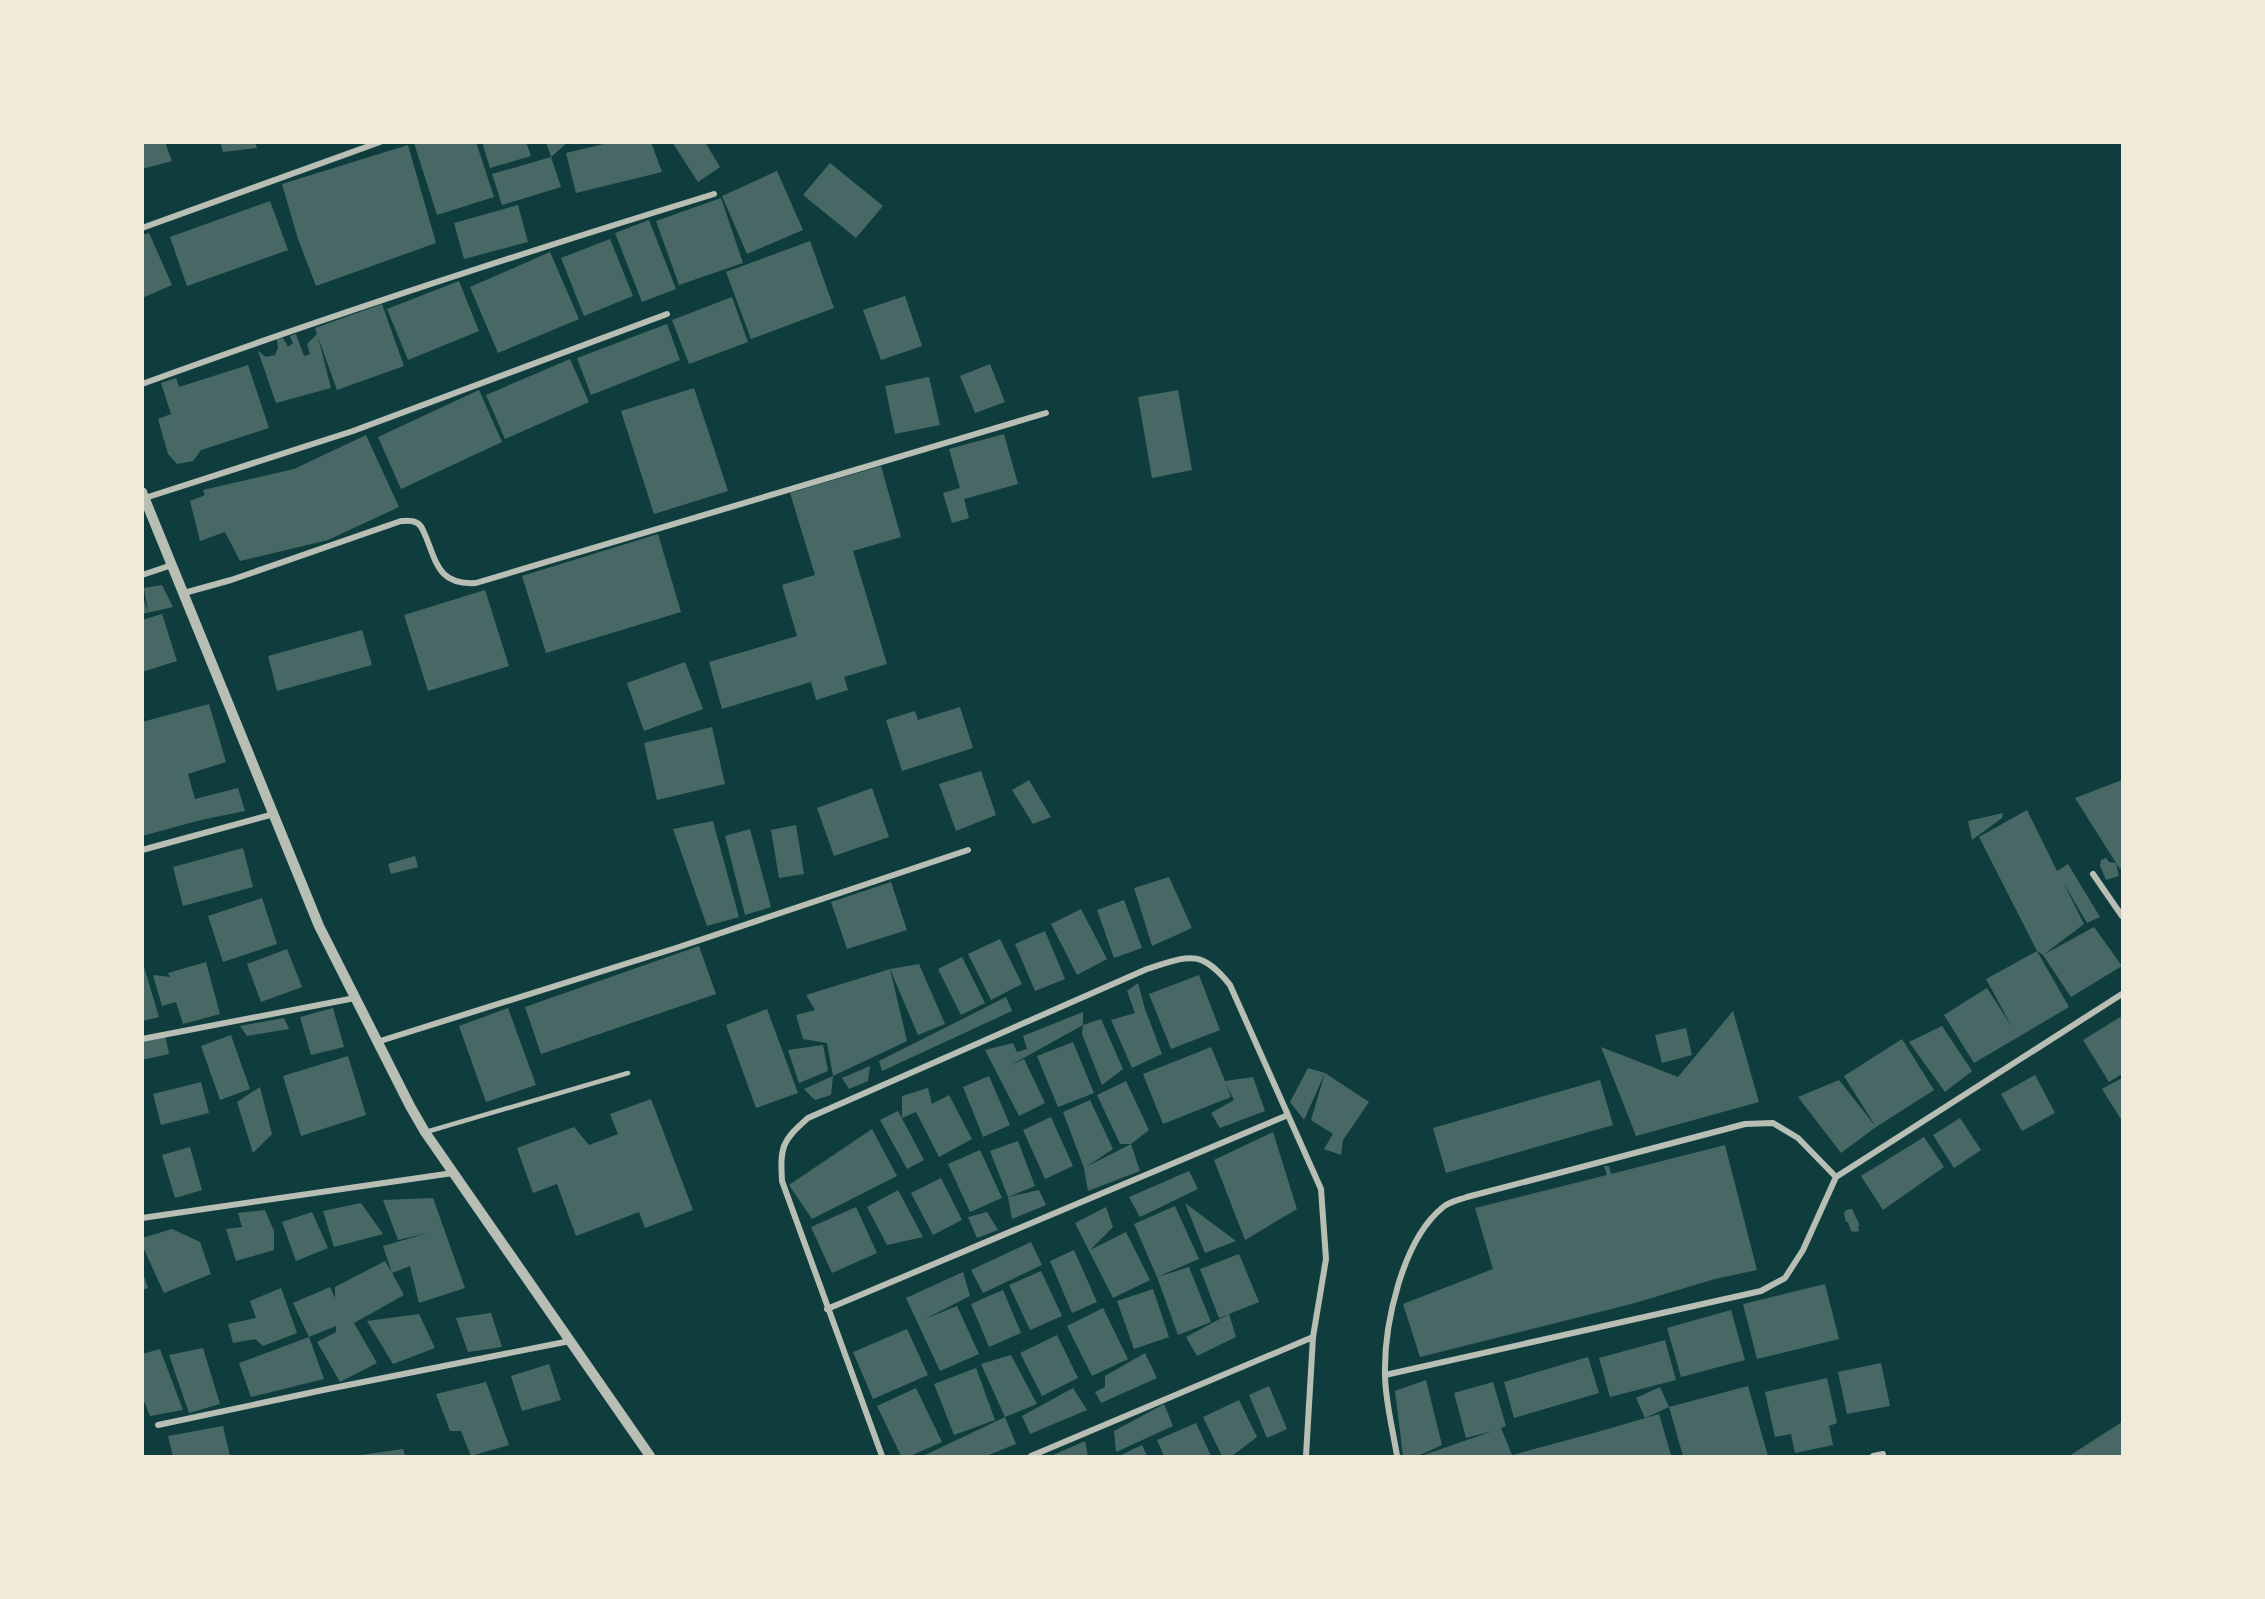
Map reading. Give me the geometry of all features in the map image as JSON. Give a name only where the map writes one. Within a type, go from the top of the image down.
[{"type":"street","points":[[142,228],[380,142]]},
{"type":"street","points":[[142,384],[270,337],[459,273],[714,194]]},
{"type":"street","points":[[650,1456],[424,1132],[319,926],[144,495],[353,431],[667,314]]},
{"type":"street","points":[[184,593],[231,580],[401,521],[414,521],[422,526],[440,572],[447,578],[463,584],[476,584],[1046,413]]},
{"type":"street","points":[[142,575],[172,565]]},
{"type":"street","points":[[142,850],[274,814]]},
{"type":"street","points":[[377,1042],[679,947],[968,849]]},
{"type":"street","points":[[2092,874],[2122,916]]},
{"type":"street","points":[[882,1456],[826,1309],[782,1181],[781,1157],[784,1143],[808,1118],[1147,969],[1183,958],[1204,959],[1216,968],[1230,985],[1321,1189],[1326,1259],[1313,1337],[1306,1456]]},
{"type":"street","points":[[1385,1375],[1761,1291],[1785,1278],[1803,1250],[1836,1177],[2122,994]]},
{"type":"street","points":[[142,1039],[355,998]]},
{"type":"street","points":[[826,1309],[1288,1114]]},
{"type":"street","points":[[1397,1456],[1385,1375],[1388,1326],[1406,1260],[1425,1228],[1442,1207],[1467,1197],[1745,1124],[1773,1123],[1798,1138],[1836,1177]]},
{"type":"street","points":[[142,1218],[453,1173]]},
{"type":"street","points":[[1030,1456],[1313,1337]]},
{"type":"street","points":[[158,1425],[570,1341]]},
{"type":"street","points":[[1873,1456],[1883,1454]]},
{"type":"lane","points":[[424,1132],[628,1073]]},
{"type":"building","points":[[142,142],[165,142],[172,161],[142,169]]},
{"type":"building","points":[[220,142],[255,142],[257,148],[223,152]]},
{"type":"building","points":[[476,142],[494,197],[437,215],[414,143]]},
{"type":"building","points":[[482,142],[526,142],[531,156],[490,168]]},
{"type":"building","points":[[546,142],[568,142],[551,157]]},
{"type":"building","points":[[612,142],[651,142],[662,172],[576,193],[566,153]]},
{"type":"building","points":[[672,142],[705,142],[720,167],[698,182]]},
{"type":"building","points":[[408,145],[436,243],[316,286],[298,239],[282,184]]},
{"type":"building","points":[[551,157],[561,187],[502,205],[492,174]]},
{"type":"building","points":[[830,163],[883,206],[856,238],[803,195]]},
{"type":"building","points":[[777,171],[803,230],[747,254],[722,196]]},
{"type":"building","points":[[721,198],[743,263],[679,285],[656,221]]},
{"type":"building","points":[[270,201],[288,250],[187,286],[170,237]]},
{"type":"building","points":[[518,205],[528,242],[464,259],[454,223]]},
{"type":"building","points":[[649,220],[676,289],[642,302],[615,233]]},
{"type":"building","points":[[149,233],[172,285],[142,298],[142,235]]},
{"type":"building","points":[[610,239],[633,296],[584,316],[561,258]]},
{"type":"building","points":[[810,241],[834,308],[751,339],[726,272]]},
{"type":"building","points":[[550,252],[579,319],[498,353],[470,287]]},
{"type":"building","points":[[459,281],[479,331],[408,360],[387,309]]},
{"type":"building","points":[[905,296],[922,346],[881,360],[863,310]]},
{"type":"building","points":[[732,297],[748,342],[689,364],[672,320]]},
{"type":"building","points":[[382,304],[404,366],[337,390],[318,337],[331,388],[276,403],[258,351],[266,357],[275,355],[278,348],[277,339],[283,338],[288,347],[293,343],[290,336],[296,334],[304,356],[310,354],[307,344],[317,334],[315,328]]},
{"type":"building","points":[[667,324],[680,360],[591,395],[577,358]]},
{"type":"building","points":[[570,359],[589,402],[505,439],[486,395]]},
{"type":"building","points":[[990,364],[1005,402],[975,413],[960,376]]},
{"type":"building","points":[[248,365],[269,428],[201,450],[193,461],[177,464],[168,454],[158,419],[171,414],[161,383],[176,378],[179,387]]},
{"type":"building","points":[[929,377],[940,425],[895,434],[885,386]]},
{"type":"building","points":[[694,388],[728,491],[654,514],[621,411]]},
{"type":"building","points":[[479,390],[502,442],[401,489],[378,437]]},
{"type":"building","points":[[1178,390],[1192,470],[1152,478],[1138,397]]},
{"type":"building","points":[[1004,434],[1018,484],[964,499],[969,518],[952,523],[943,493],[960,488],[949,449]]},
{"type":"building","points":[[366,435],[399,507],[328,540],[240,561],[225,532],[200,541],[190,501],[205,495],[203,490],[294,469]]},
{"type":"building","points":[[881,466],[901,537],[853,551],[887,664],[844,677],[848,690],[816,700],[811,682],[722,709],[709,662],[797,636],[782,585],[815,575],[790,493]]},
{"type":"building","points":[[658,534],[681,612],[546,653],[522,576]]},
{"type":"building","points":[[162,585],[173,607],[142,614],[142,594],[148,612],[144,588]]},
{"type":"building","points":[[485,590],[509,666],[428,691],[404,615]]},
{"type":"building","points":[[162,614],[177,661],[142,672],[142,620]]},
{"type":"building","points":[[362,630],[372,665],[277,691],[268,656]]},
{"type":"building","points":[[685,662],[703,709],[644,731],[627,683]]},
{"type":"building","points":[[209,704],[226,762],[188,774],[195,799],[238,788],[245,811],[142,836],[142,722]]},
{"type":"building","points":[[960,707],[973,748],[902,771],[886,720],[915,711],[918,720]]},
{"type":"building","points":[[712,727],[725,784],[657,800],[644,743]]},
{"type":"building","points":[[981,771],[996,815],[956,831],[939,784]]},
{"type":"building","points":[[1029,780],[1051,817],[1033,824],[1012,790]]},
{"type":"building","points":[[2122,780],[2122,867],[2120,869],[2075,798]]},
{"type":"building","points":[[872,788],[889,837],[834,856],[817,808]]},
{"type":"building","points":[[2027,810],[2057,871],[2068,864],[2100,917],[2087,923],[2063,882],[2084,924],[2043,955],[2037,951],[1979,837]]},
{"type":"building","points":[[2003,813],[2002,818],[1972,840],[1968,821]]},
{"type":"building","points":[[713,821],[739,917],[707,926],[673,829]]},
{"type":"building","points":[[796,825],[804,874],[779,878],[771,830]]},
{"type":"building","points":[[750,829],[771,907],[745,915],[725,836]]},
{"type":"building","points":[[243,848],[253,887],[183,906],[173,867]]},
{"type":"building","points":[[415,856],[418,867],[391,874],[388,864]]},
{"type":"building","points":[[2106,858],[2109,862],[2116,863],[2119,876],[2106,880],[2100,866],[2101,860]]},
{"type":"building","points":[[1169,877],[1192,928],[1152,946],[1134,888]]},
{"type":"building","points":[[891,882],[907,930],[847,949],[831,902]]},
{"type":"building","points":[[262,898],[277,944],[223,962],[208,916]]},
{"type":"building","points":[[1124,900],[1142,948],[1114,958],[1097,910]]},
{"type":"building","points":[[1081,909],[1107,959],[1077,975],[1051,924]]},
{"type":"building","points":[[2094,927],[2122,966],[2071,997],[2043,955]]},
{"type":"building","points":[[1045,931],[1065,979],[1035,991],[1015,944]]},
{"type":"building","points":[[1000,939],[1022,984],[991,1000],[968,954]]},
{"type":"building","points":[[699,946],[716,994],[541,1054],[525,1007]]},
{"type":"building","points":[[287,949],[302,987],[261,1002],[247,964]]},
{"type":"building","points":[[2037,951],[2069,1007],[1974,1063],[1944,1015],[1987,988],[2012,1027],[1986,979]]},
{"type":"building","points":[[962,957],[985,1003],[961,1015],[938,969]]},
{"type":"building","points":[[142,960],[159,1017],[142,1021]]},
{"type":"building","points":[[206,962],[220,1014],[183,1024],[176,1002],[162,1006],[153,975],[170,977],[168,973]]},
{"type":"building","points":[[919,964],[945,1024],[918,1035],[890,969]]},
{"type":"building","points":[[890,969],[907,1041],[833,1076],[827,1043],[803,1039],[796,1015],[815,1010],[806,995]]},
{"type":"building","points":[[1199,975],[1220,1030],[1171,1049],[1149,994]]},
{"type":"building","points":[[1138,983],[1162,1054],[1132,1068],[1111,1020],[1135,1013],[1127,991]]},
{"type":"building","points":[[1006,997],[1012,1011],[882,1071],[879,1061]]},
{"type":"building","points":[[333,1008],[344,1047],[311,1055],[300,1017]]},
{"type":"building","points":[[508,1008],[536,1085],[486,1102],[459,1026]]},
{"type":"building","points":[[767,1009],[798,1093],[756,1108],[726,1025]]},
{"type":"building","points":[[1733,1011],[1759,1102],[1636,1136],[1601,1047],[1678,1077]]},
{"type":"building","points":[[1083,1012],[1083,1025],[1011,1065],[1024,1059],[1045,1103],[1019,1116],[985,1050],[1013,1043],[1017,1052],[1027,1049],[1023,1036]]},
{"type":"building","points":[[2122,1016],[2122,1074],[2109,1082],[2083,1040]]},
{"type":"building","points":[[284,1018],[289,1029],[247,1036],[240,1026]]},
{"type":"building","points":[[1101,1019],[1123,1069],[1102,1085],[1082,1034],[1083,1025]]},
{"type":"building","points":[[1942,1026],[1972,1071],[1945,1092],[1909,1042]]},
{"type":"building","points":[[1686,1028],[1692,1055],[1662,1063],[1655,1035]]},
{"type":"building","points":[[165,1035],[169,1054],[142,1060],[142,1041]]},
{"type":"building","points":[[231,1035],[250,1089],[220,1100],[201,1046]]},
{"type":"building","points":[[1902,1039],[1934,1090],[1876,1127],[1844,1076]]},
{"type":"building","points":[[1073,1042],[1094,1093],[1058,1107],[1037,1056]]},
{"type":"building","points":[[823,1045],[828,1071],[799,1083],[788,1050]]},
{"type":"building","points":[[1211,1047],[1225,1081],[1253,1077],[1265,1111],[1220,1128],[1211,1113],[1234,1100],[1226,1084],[1231,1097],[1163,1124],[1143,1074]]},
{"type":"building","points":[[348,1056],[366,1115],[301,1136],[283,1076]]},
{"type":"building","points":[[870,1066],[868,1081],[849,1089],[842,1078]]},
{"type":"building","points":[[1308,1068],[1325,1073],[1304,1120],[1290,1102]]},
{"type":"building","points":[[1325,1073],[1369,1102],[1343,1140],[1341,1155],[1324,1149],[1333,1134],[1311,1120]]},
{"type":"building","points":[[2035,1075],[2055,1113],[2022,1131],[2001,1094]]},
{"type":"building","points":[[833,1076],[831,1095],[815,1100],[804,1089]]},
{"type":"building","points":[[989,1076],[1010,1125],[983,1137],[963,1087]]},
{"type":"building","points":[[2122,1078],[2122,1121],[2102,1089]]},
{"type":"building","points":[[1600,1080],[1613,1125],[1446,1173],[1433,1128]]},
{"type":"building","points":[[1839,1080],[1876,1127],[1841,1153],[1798,1097]]},
{"type":"building","points":[[1126,1081],[1149,1130],[1131,1144],[1120,1144],[1097,1095]]},
{"type":"building","points":[[201,1082],[209,1113],[161,1125],[153,1094]]},
{"type":"building","points":[[260,1087],[272,1134],[253,1153],[237,1102]]},
{"type":"building","points":[[928,1088],[932,1104],[949,1095],[972,1139],[939,1157],[916,1112],[902,1118],[902,1096]]},
{"type":"building","points":[[651,1099],[693,1210],[645,1228],[639,1212],[576,1236],[557,1184],[533,1193],[517,1148],[574,1127],[589,1145],[618,1134],[610,1114]]},
{"type":"building","points":[[1090,1100],[1113,1149],[1086,1167],[1131,1144],[1140,1171],[1088,1191],[1084,1168],[1063,1112]]},
{"type":"building","points":[[898,1111],[924,1160],[907,1169],[880,1120]]},
{"type":"building","points":[[1051,1117],[1073,1166],[1045,1179],[1023,1130]]},
{"type":"building","points":[[1960,1118],[1981,1150],[1954,1168],[1933,1135]]},
{"type":"building","points":[[872,1129],[897,1176],[812,1219],[789,1185]]},
{"type":"building","points":[[1273,1132],[1297,1209],[1245,1240],[1214,1160]]},
{"type":"building","points":[[1924,1137],[1944,1167],[1883,1210],[1861,1176]]},
{"type":"building","points":[[1018,1141],[1035,1186],[1008,1197],[990,1151]]},
{"type":"building","points":[[1725,1145],[1757,1270],[1420,1357],[1403,1304],[1493,1269],[1475,1208],[1607,1175],[1604,1166],[1609,1166],[1611,1174]]},
{"type":"building","points":[[190,1147],[202,1190],[175,1198],[162,1155]]},
{"type":"building","points":[[980,1150],[1002,1198],[970,1212],[948,1164]]},
{"type":"building","points":[[1189,1171],[1198,1189],[1140,1217],[1129,1197]]},
{"type":"building","points":[[941,1178],[962,1220],[933,1235],[911,1193]]},
{"type":"building","points":[[898,1190],[923,1237],[887,1245],[867,1207]]},
{"type":"building","points":[[1039,1190],[1046,1205],[1012,1219],[1008,1197]]},
{"type":"building","points":[[433,1198],[465,1288],[419,1303],[410,1266],[392,1273],[383,1246],[428,1233],[398,1240],[383,1200]]},
{"type":"building","points":[[361,1203],[383,1234],[334,1247],[323,1211]]},
{"type":"building","points":[[1185,1203],[1236,1241],[1205,1253]]},
{"type":"building","points":[[1175,1206],[1199,1259],[1157,1277],[1134,1224]]},
{"type":"building","points":[[856,1207],[877,1253],[832,1273],[811,1227]]},
{"type":"building","points":[[1106,1207],[1113,1227],[1090,1250],[1126,1232],[1150,1280],[1113,1298],[1075,1223]]},
{"type":"building","points":[[1852,1209],[1860,1226],[1858,1226],[1859,1231],[1855,1232],[1851,1231],[1844,1213]]},
{"type":"building","points":[[265,1210],[274,1231],[274,1250],[236,1261],[226,1229],[242,1227],[238,1213]]},
{"type":"building","points":[[312,1212],[328,1248],[296,1261],[282,1222]]},
{"type":"building","points":[[987,1212],[998,1230],[977,1238],[968,1217]]},
{"type":"building","points":[[172,1229],[200,1242],[211,1274],[164,1293],[142,1245],[142,1238]]},
{"type":"building","points":[[1031,1242],[1042,1265],[983,1293],[971,1270]]},
{"type":"building","points":[[1074,1250],[1097,1302],[1072,1313],[1050,1261]]},
{"type":"building","points":[[1239,1254],[1259,1302],[1219,1318],[1200,1269]]},
{"type":"building","points":[[385,1261],[404,1295],[354,1323],[377,1363],[340,1382],[317,1342],[336,1332],[336,1326],[309,1337],[293,1303],[330,1287],[335,1298],[335,1287]]},
{"type":"building","points":[[1189,1267],[1211,1322],[1178,1335],[1157,1277]]},
{"type":"building","points":[[142,1270],[148,1288],[142,1290]]},
{"type":"building","points":[[1041,1271],[1062,1316],[1030,1330],[1009,1285]]},
{"type":"building","points":[[963,1272],[970,1296],[925,1319],[957,1306],[979,1354],[940,1371],[906,1298]]},
{"type":"building","points":[[1825,1284],[1839,1339],[1757,1359],[1743,1304]]},
{"type":"building","points":[[281,1288],[297,1333],[263,1346],[255,1339],[233,1343],[228,1324],[256,1318],[250,1301]]},
{"type":"building","points":[[1153,1289],[1169,1337],[1134,1349],[1117,1301]]},
{"type":"building","points":[[1003,1290],[1021,1333],[989,1347],[971,1304]]},
{"type":"building","points":[[1103,1308],[1128,1359],[1092,1376],[1067,1326]]},
{"type":"building","points":[[1731,1310],[1745,1360],[1681,1377],[1667,1328]]},
{"type":"building","points":[[491,1313],[502,1347],[468,1352],[456,1318]]},
{"type":"building","points":[[419,1314],[435,1348],[393,1364],[367,1321]]},
{"type":"building","points":[[1229,1314],[1236,1337],[1197,1356],[1186,1337]]},
{"type":"building","points":[[907,1329],[928,1375],[873,1399],[853,1352]]},
{"type":"building","points":[[1057,1335],[1078,1378],[1042,1396],[1020,1353]]},
{"type":"building","points":[[309,1337],[324,1379],[251,1397],[239,1363]]},
{"type":"building","points":[[1665,1340],[1676,1380],[1610,1397],[1599,1358]]},
{"type":"building","points":[[203,1348],[220,1404],[189,1413],[169,1355]]},
{"type":"building","points":[[160,1349],[183,1410],[150,1416],[142,1396],[142,1354]]},
{"type":"building","points":[[1145,1353],[1157,1378],[1101,1403],[1095,1392],[1105,1387],[1105,1376]]},
{"type":"building","points":[[1011,1355],[1037,1404],[1005,1417],[981,1364]]},
{"type":"building","points":[[1588,1357],[1599,1393],[1514,1418],[1504,1382]]},
{"type":"building","points":[[1881,1363],[1890,1406],[1847,1414],[1838,1372]]},
{"type":"building","points":[[549,1364],[561,1400],[522,1411],[511,1376]]},
{"type":"building","points":[[976,1368],[995,1420],[954,1435],[934,1384]]},
{"type":"building","points":[[1827,1378],[1837,1423],[1829,1426],[1833,1445],[1795,1453],[1791,1434],[1775,1437],[1765,1392]]},
{"type":"building","points":[[1426,1380],[1442,1445],[1418,1456],[1403,1456],[1395,1391]]},
{"type":"building","points":[[486,1382],[509,1445],[471,1456],[461,1431],[450,1431],[436,1394]]},
{"type":"building","points":[[1493,1382],[1506,1426],[1501,1428],[1512,1455],[1659,1414],[1671,1455],[1421,1456],[1493,1431],[1466,1438],[1454,1393]]},
{"type":"building","points":[[1269,1386],[1287,1429],[1267,1438],[1249,1395]]},
{"type":"building","points":[[1748,1386],[1768,1456],[1683,1456],[1669,1407]]},
{"type":"building","points":[[1660,1387],[1669,1407],[1645,1418],[1636,1398]]},
{"type":"building","points":[[916,1388],[942,1442],[910,1456],[901,1456],[877,1406]]},
{"type":"building","points":[[1073,1388],[1087,1410],[1030,1434],[1022,1416]]},
{"type":"building","points":[[1239,1400],[1257,1437],[1232,1456],[1222,1456],[1203,1417]]},
{"type":"building","points":[[1164,1404],[1173,1426],[1116,1452],[1114,1431]]},
{"type":"building","points":[[1005,1417],[1016,1444],[986,1456],[923,1456]]},
{"type":"building","points":[[2122,1422],[2122,1456],[2069,1456]]},
{"type":"building","points":[[1196,1423],[1211,1456],[1164,1456],[1157,1440]]},
{"type":"building","points":[[223,1426],[230,1456],[173,1456],[168,1436]]},
{"type":"building","points":[[1085,1441],[1088,1456],[1051,1456]]},
{"type":"building","points":[[1142,1445],[1147,1456],[1119,1456]]},
{"type":"building","points":[[403,1449],[405,1456],[361,1456],[361,1455]]}]
